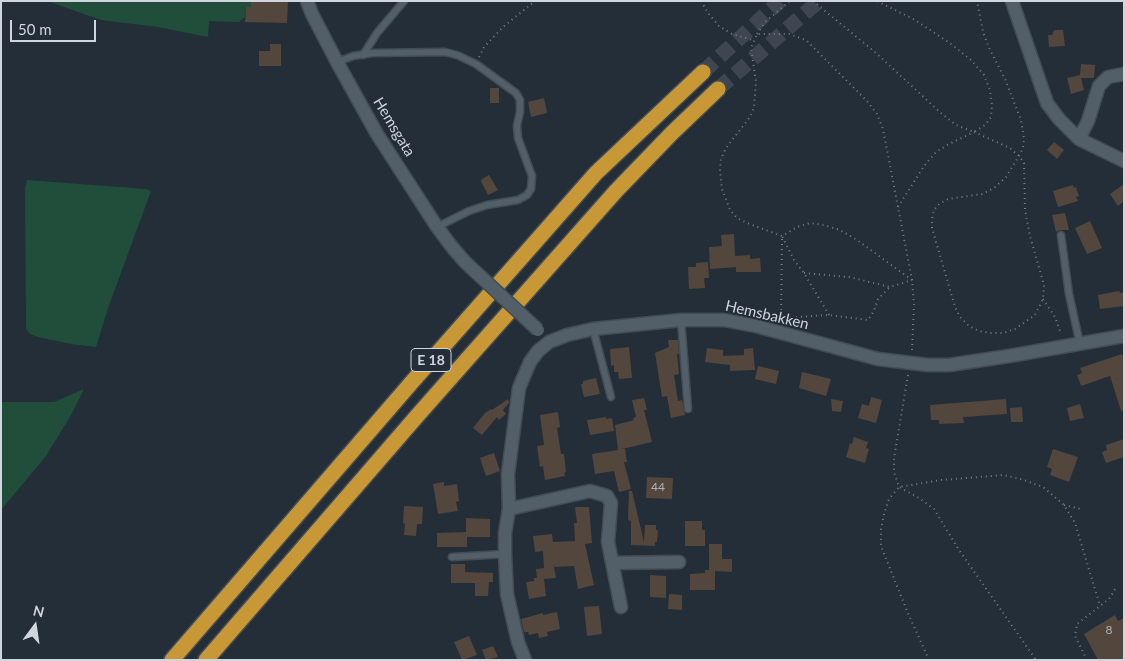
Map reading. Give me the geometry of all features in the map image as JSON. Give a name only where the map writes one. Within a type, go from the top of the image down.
[{"type":"highway","name":"E 18","points":[[172,660],[412,382],[596,173],[703,72]]},
{"type":"highway","name":"E 18","points":[[206,660],[417,416],[616,191],[718,89]]},
{"type":"street","name":"Hemsgata","points":[[307,1],[337,62],[377,134],[437,228],[466,262],[549,342]]},
{"type":"street","points":[[1015,4],[1047,103],[1059,119],[1079,139],[1124,160]]},
{"type":"street","points":[[1079,139],[1088,122],[1099,86],[1108,76],[1124,74]]},
{"type":"street","name":"Hemsbakken","points":[[525,660],[511,616],[507,594],[505,533],[509,510],[508,474],[519,388],[530,362],[538,351],[549,342],[593,329],[681,320],[724,320],[779,332],[878,359],[928,365],[958,363],[1124,336]]},
{"type":"street","points":[[509,510],[590,491],[607,496],[611,503],[608,542],[621,607]]},
{"type":"street","points":[[613,564],[679,562]]},
{"type":"lane","points":[[363,55],[377,32],[404,1]]},
{"type":"lane","points":[[337,62],[363,55],[392,52],[445,52],[457,55],[476,64],[516,93],[520,100],[517,125],[518,138],[532,176],[533,183],[531,189],[527,195],[518,200],[487,205],[469,211],[437,228]]},
{"type":"lane","points":[[1061,235],[1069,294],[1080,344]]},
{"type":"lane","points":[[681,320],[688,409]]},
{"type":"lane","points":[[593,329],[611,397]]},
{"type":"lane","points":[[452,557],[505,554]]},
{"type":"path","points":[[476,64],[484,47],[490,40],[535,1]]},
{"type":"path","points":[[701,1],[719,26],[732,34],[753,40]]},
{"type":"path","points":[[790,1],[766,21],[753,40],[751,48],[756,82],[754,107],[750,118],[726,148],[721,159],[722,189],[730,210],[737,218],[782,236],[794,260],[829,315]]},
{"type":"path","points":[[813,1],[876,53],[956,125],[1002,143],[1019,156],[1024,162],[1025,210],[1030,236],[1044,285],[1043,299],[1035,315],[1016,329],[1003,333],[979,331],[969,326],[960,317],[955,307],[932,228],[934,210],[939,204],[948,199],[982,194],[994,188],[1006,177],[1019,156],[1023,148],[1024,139],[1021,120],[1005,79],[988,48],[977,1]]},
{"type":"path","points":[[877,1],[915,20],[971,60],[984,75],[990,90],[992,105],[991,117],[985,125],[936,152],[924,166],[898,207]]},
{"type":"path","points":[[757,34],[789,34],[806,40],[866,100],[877,114],[883,129],[912,280],[914,305],[911,357]]},
{"type":"path","points":[[782,236],[797,227],[810,224],[824,225],[840,230],[912,280]]},
{"type":"path","points":[[779,332],[781,318],[782,236]]},
{"type":"path","points":[[804,273],[849,277],[890,287]]},
{"type":"path","points":[[781,318],[829,315],[868,320],[874,311],[878,298],[890,287],[912,280]]},
{"type":"path","points":[[1043,299],[1055,316],[1064,346]]},
{"type":"path","points":[[909,368],[894,458],[894,472],[899,487],[920,498],[934,509],[958,550],[1036,660]]},
{"type":"path","points":[[929,660],[881,546],[881,529],[884,514],[890,499],[899,487],[941,480],[1004,475],[1043,487],[1064,504],[1075,524],[1081,538],[1100,606]]},
{"type":"path","points":[[1064,504],[1081,508]]},
{"type":"path","points":[[1087,660],[1076,636],[1077,624],[1109,599],[1117,586]]},
{"type":"green space","points":[[47,1],[251,1],[251,7],[246,7],[245,17],[239,22],[209,21],[208,37],[158,27],[101,20]]},
{"type":"green space","points":[[27,180],[146,189],[151,191],[108,308],[96,347],[38,337],[30,334],[26,329],[25,189]]},
{"type":"green space","points":[[84,389],[71,415],[46,456],[1,510],[1,402],[54,402]]},
{"type":"building","points":[[251,1],[288,1],[287,23],[245,22],[246,7],[251,7]]},
{"type":"building","points":[[1054,30],[1063,30],[1065,46],[1049,47],[1048,35],[1052,35]]},
{"type":"building","points":[[270,44],[281,44],[281,66],[259,66],[259,51],[270,51]]},
{"type":"building","points":[[1081,64],[1095,65],[1094,78],[1081,78],[1084,90],[1071,94],[1067,78],[1080,75]]},
{"type":"building","points":[[490,88],[499,88],[499,103],[490,103]]},
{"type":"building","points":[[544,98],[547,113],[531,117],[528,102]]},
{"type":"building","points":[[1054,142],[1064,150],[1057,159],[1047,150]]},
{"type":"building","points":[[489,175],[498,190],[488,195],[481,181]]},
{"type":"building","points":[[1124,184],[1124,201],[1118,206],[1110,194]]},
{"type":"building","points":[[1073,185],[1074,188],[1076,187],[1079,196],[1076,197],[1078,201],[1058,207],[1053,191]]},
{"type":"building","points":[[1065,213],[1069,230],[1056,232],[1052,215]]},
{"type":"building","points":[[1090,221],[1102,248],[1087,254],[1075,228]]},
{"type":"building","points":[[734,234],[735,256],[750,255],[750,259],[760,258],[761,272],[736,272],[736,267],[710,269],[709,247],[722,246],[721,235]]},
{"type":"building","points":[[708,262],[709,278],[704,278],[705,288],[689,289],[688,267],[696,267],[696,263]]},
{"type":"building","points":[[1119,291],[1120,293],[1124,292],[1124,306],[1100,309],[1098,295]]},
{"type":"building","points":[[668,340],[678,340],[679,374],[674,375],[678,401],[682,400],[685,415],[671,418],[667,396],[662,397],[655,353],[669,347]]},
{"type":"building","points":[[629,347],[632,378],[619,379],[618,372],[614,372],[614,365],[611,366],[610,349]]},
{"type":"building","points":[[707,348],[723,350],[723,356],[744,355],[744,349],[753,348],[755,370],[730,371],[730,365],[705,362]]},
{"type":"building","points":[[1122,354],[1124,360],[1124,410],[1121,411],[1110,376],[1081,386],[1077,375],[1082,373],[1080,368]]},
{"type":"building","points":[[758,366],[779,371],[776,384],[755,379]]},
{"type":"building","points":[[802,372],[831,379],[826,396],[799,388]]},
{"type":"building","points":[[596,378],[600,394],[584,397],[581,384],[583,384],[583,381]]},
{"type":"building","points":[[871,397],[882,400],[876,423],[858,418],[862,404],[869,406]]},
{"type":"building","points":[[644,398],[647,410],[644,410],[652,442],[622,449],[625,449],[627,462],[624,462],[631,489],[619,492],[614,471],[595,474],[592,454],[618,450],[615,425],[634,420],[633,418],[636,417],[632,400]]},
{"type":"building","points":[[508,399],[509,403],[503,410],[506,414],[499,420],[497,417],[482,435],[473,428],[485,413]]},
{"type":"building","points":[[831,399],[843,401],[841,412],[832,411]]},
{"type":"building","points":[[1006,399],[1007,414],[963,417],[964,423],[939,424],[939,420],[931,420],[930,405]]},
{"type":"building","points":[[1080,404],[1084,418],[1070,421],[1067,408]]},
{"type":"building","points":[[1022,407],[1023,422],[1011,422],[1010,408]]},
{"type":"building","points":[[558,412],[560,427],[557,428],[561,454],[564,454],[566,472],[564,473],[565,476],[545,480],[543,466],[540,467],[537,446],[544,445],[540,415]]},
{"type":"building","points":[[606,417],[606,419],[612,418],[614,431],[590,435],[587,420]]},
{"type":"building","points":[[854,437],[868,442],[866,448],[869,449],[865,463],[846,457]]},
{"type":"building","points":[[1124,439],[1124,457],[1106,463],[1102,452],[1107,450],[1106,445]]},
{"type":"building","points":[[1053,449],[1078,457],[1069,482],[1050,475],[1052,469],[1047,467]]},
{"type":"building","points":[[494,453],[500,471],[486,476],[480,458]]},
{"type":"building","points":[[647,477],[673,478],[672,499],[646,498]]},
{"type":"building","points":[[444,482],[444,486],[457,484],[459,501],[456,502],[458,511],[438,514],[433,484]]},
{"type":"building","points":[[629,491],[632,491],[644,542],[645,525],[656,525],[656,530],[658,530],[655,546],[631,545],[631,521],[628,520]]},
{"type":"building","points":[[404,506],[423,507],[422,524],[417,524],[416,536],[404,535]]},
{"type":"building","points":[[575,507],[589,507],[592,543],[585,544],[594,585],[578,589],[574,566],[554,567],[556,578],[544,579],[546,596],[529,599],[526,582],[534,581],[534,578],[537,578],[536,569],[544,568],[543,551],[535,552],[533,536],[552,534],[553,542],[575,541],[574,523],[577,523]]},
{"type":"building","points":[[466,518],[490,519],[490,537],[467,537],[467,547],[437,547],[437,533],[466,532]]},
{"type":"building","points":[[685,521],[702,521],[702,530],[705,530],[705,546],[685,546]]},
{"type":"building","points":[[709,544],[722,544],[722,559],[732,559],[732,572],[715,571],[715,590],[690,590],[690,574],[705,573],[705,570],[709,570]]},
{"type":"building","points":[[451,564],[465,564],[465,572],[493,573],[493,582],[489,582],[488,596],[475,596],[475,583],[451,583]]},
{"type":"building","points":[[650,575],[666,576],[666,598],[650,597]]},
{"type":"building","points":[[669,594],[682,595],[682,610],[668,609]]},
{"type":"building","points":[[599,606],[602,634],[587,636],[584,607]]},
{"type":"building","points":[[557,612],[560,629],[547,632],[548,636],[539,638],[538,633],[529,635],[528,632],[524,632],[521,619],[543,613],[543,615]]},
{"type":"building","points":[[1115,615],[1118,621],[1124,618],[1124,660],[1098,660],[1084,634]]},
{"type":"building","points":[[469,636],[477,655],[462,660],[454,642]]},
{"type":"building","points":[[493,646],[498,657],[486,660],[482,650]]},
{"type":"tunnel","points":[[703,72],[780,1]]},
{"type":"tunnel","points":[[718,89],[819,1]]}]
